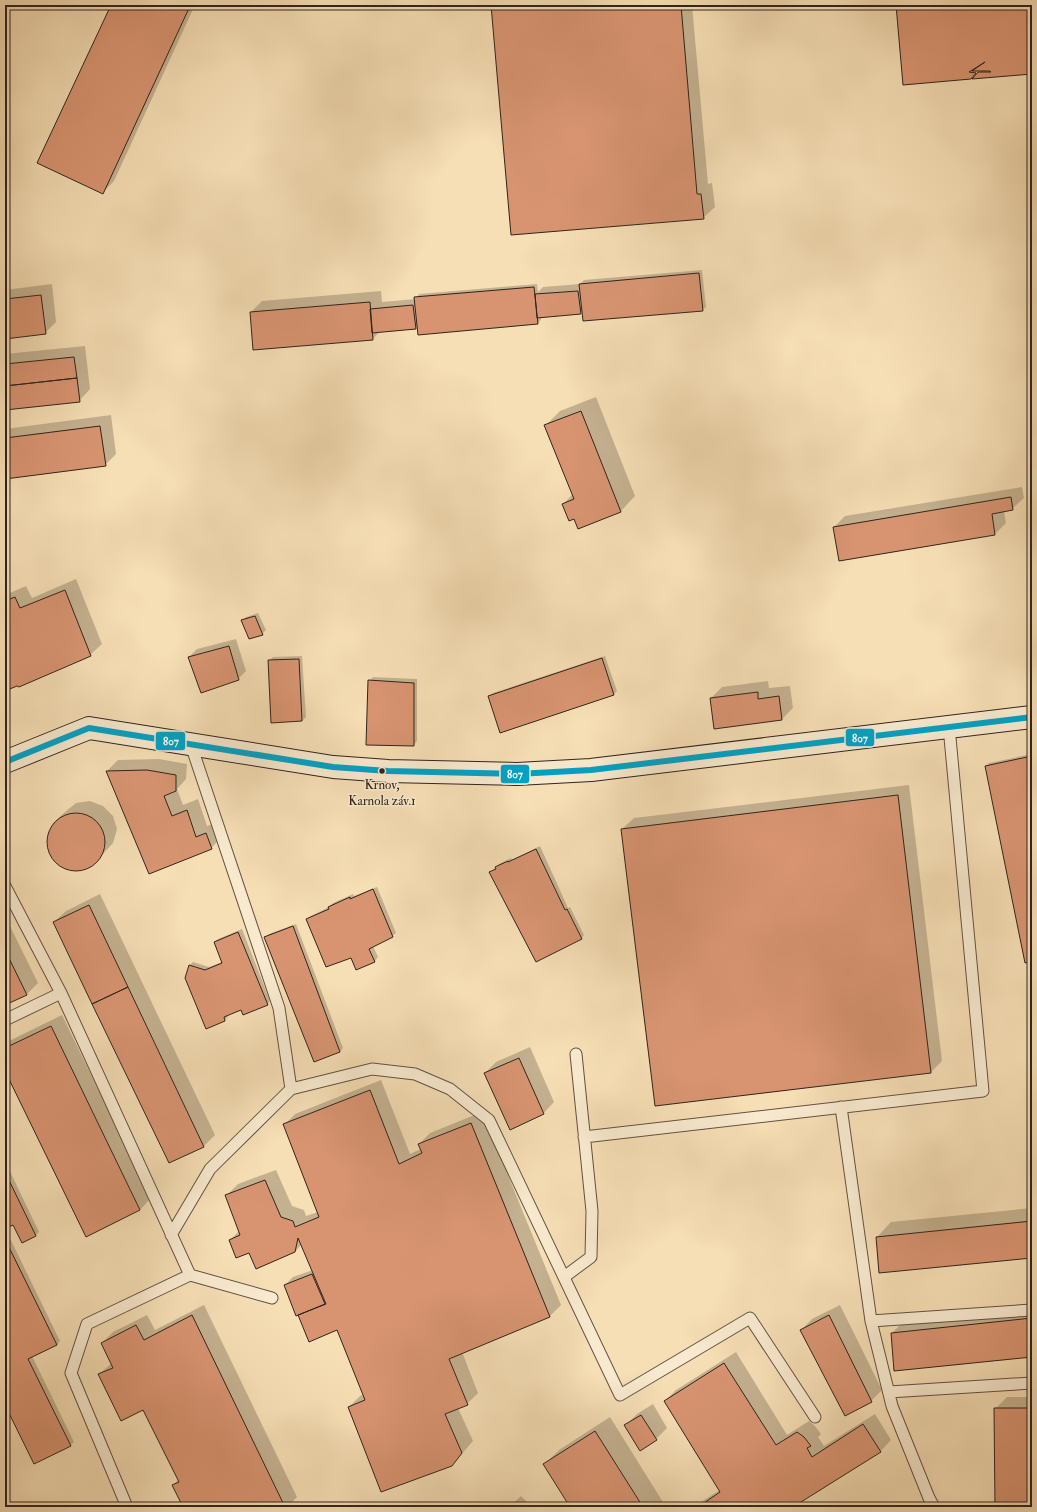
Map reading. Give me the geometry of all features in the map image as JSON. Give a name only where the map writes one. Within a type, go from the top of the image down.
[{"type":"main road","points":[[5,762],[89,728],[333,767],[388,771],[517,774],[591,770],[1032,717]]},
{"type":"lane","points":[[584,1137],[983,1091],[949,727]]},
{"type":"lane","points":[[191,745],[278,1008],[291,1089]]},
{"type":"lane","points":[[5,886],[61,993],[190,1275]]},
{"type":"lane","points":[[5,1020],[61,993]]},
{"type":"lane","points":[[564,1277],[591,1257],[592,1212],[576,1054]]},
{"type":"lane","points":[[171,1235],[210,1169],[291,1089],[372,1069],[415,1074],[450,1089],[489,1120],[620,1395],[750,1318],[815,1417]]},
{"type":"lane","points":[[841,1108],[871,1321],[892,1406],[934,1507]]},
{"type":"lane","points":[[127,1507],[71,1373],[87,1324],[190,1275],[272,1298]]},
{"type":"lane","points":[[871,1321],[1032,1310]]},
{"type":"lane","points":[[888,1392],[1032,1383]]},
{"type":"building","points":[[111,5],[190,6],[103,194],[37,163]]},
{"type":"building","points":[[491,5],[681,5],[697,194],[701,194],[704,219],[511,235]]},
{"type":"building","points":[[896,5],[1032,5],[1032,74],[972,79],[978,72],[991,72],[972,71],[985,62],[969,72],[976,73],[971,79],[903,85]]},
{"type":"building","points":[[699,273],[703,311],[583,321],[579,284]]},
{"type":"building","points":[[534,287],[538,324],[418,335],[414,297]]},
{"type":"building","points":[[578,291],[581,314],[537,318],[535,294]]},
{"type":"building","points":[[41,295],[46,334],[5,339],[5,299]]},
{"type":"building","points":[[370,302],[373,340],[253,350],[250,312]]},
{"type":"building","points":[[413,305],[416,329],[372,333],[370,309]]},
{"type":"building","points":[[74,357],[77,378],[5,386],[5,364]]},
{"type":"building","points":[[77,378],[80,402],[5,410],[5,386]]},
{"type":"building","points":[[581,411],[621,512],[578,529],[574,519],[569,521],[562,504],[574,499],[544,425]]},
{"type":"building","points":[[100,426],[106,466],[5,479],[5,438]]},
{"type":"building","points":[[1011,497],[1013,510],[992,514],[995,535],[839,561],[833,527]]},
{"type":"building","points":[[65,590],[91,656],[19,687],[17,686],[5,691],[5,601],[15,597],[20,608]]},
{"type":"building","points":[[255,616],[263,635],[249,639],[241,620]]},
{"type":"building","points":[[229,646],[239,680],[201,693],[188,657]]},
{"type":"building","points":[[602,658],[614,695],[500,733],[488,696]]},
{"type":"building","points":[[299,659],[302,721],[271,723],[268,660]]},
{"type":"building","points":[[368,680],[414,683],[414,746],[366,745]]},
{"type":"building","points":[[758,692],[758,699],[779,696],[782,720],[714,729],[710,698]]},
{"type":"building","points":[[1032,756],[1032,961],[1025,963],[985,766]]},
{"type":"building","points":[[147,770],[176,775],[176,791],[164,796],[172,816],[187,810],[196,837],[206,833],[212,849],[149,874],[106,771]]},
{"type":"building","points":[[898,795],[931,1073],[655,1106],[621,829]]},
{"type":"building","points":[[70,813],[82,813],[92,817],[101,826],[105,836],[105,848],[97,863],[82,871],[70,871],[60,867],[51,858],[47,848],[47,836],[51,826],[60,817]]},
{"type":"building","points":[[536,849],[565,910],[567,909],[582,939],[536,962],[489,872],[496,869],[495,867]]},
{"type":"building","points":[[373,889],[393,937],[369,949],[375,962],[356,970],[351,958],[326,967],[306,919],[329,909],[328,907],[350,897],[350,899]]},
{"type":"building","points":[[89,905],[128,987],[92,1004],[53,922]]},
{"type":"building","points":[[293,926],[340,1052],[314,1062],[264,937]]},
{"type":"building","points":[[238,932],[268,1005],[243,1015],[241,1010],[224,1017],[225,1021],[206,1029],[185,978],[189,965],[205,970],[222,963],[214,942]]},
{"type":"building","points":[[5,950],[27,995],[5,1005]]},
{"type":"building","points":[[128,987],[204,1147],[169,1163],[92,1004]]},
{"type":"building","points":[[51,1026],[140,1210],[86,1237],[5,1071],[5,1048]]},
{"type":"building","points":[[519,1058],[544,1114],[510,1130],[484,1073]]},
{"type":"building","points":[[370,1090],[399,1164],[422,1153],[418,1144],[471,1123],[550,1317],[449,1359],[468,1405],[445,1414],[462,1453],[452,1466],[381,1492],[348,1407],[365,1400],[337,1330],[309,1342],[298,1315],[326,1304],[298,1238],[295,1252],[256,1269],[249,1253],[236,1258],[229,1240],[240,1235],[225,1195],[265,1180],[281,1217],[293,1221],[295,1227],[319,1217],[283,1124]]},
{"type":"building","points":[[5,1172],[36,1236],[22,1243],[13,1225],[5,1229]]},
{"type":"building","points":[[1032,1221],[1032,1258],[879,1273],[876,1237]]},
{"type":"building","points":[[5,1239],[57,1345],[28,1359],[71,1446],[34,1464],[5,1405]]},
{"type":"building","points":[[312,1274],[325,1304],[296,1316],[284,1285]]},
{"type":"building","points":[[192,1315],[285,1507],[183,1507],[172,1485],[179,1482],[143,1410],[121,1421],[98,1374],[113,1368],[101,1343],[136,1325],[144,1340]]},
{"type":"building","points":[[829,1315],[872,1402],[845,1416],[800,1330]]},
{"type":"building","points":[[1032,1318],[1032,1357],[894,1371],[891,1333]]},
{"type":"building","points":[[724,1363],[776,1445],[797,1432],[804,1437],[811,1446],[807,1448],[812,1457],[863,1424],[881,1452],[793,1507],[698,1507],[720,1492],[664,1401]]},
{"type":"building","points":[[994,1408],[1032,1408],[1032,1507],[995,1507]]},
{"type":"building","points":[[641,1415],[657,1440],[640,1451],[624,1425]]},
{"type":"building","points":[[595,1431],[643,1507],[570,1507],[543,1464]]},
{"type":"transit line","name":"807","points":[[5,762],[89,728],[333,767],[388,771],[517,774],[591,770],[1032,717]]},
{"type":"place","name":"Krnov, Karnola záv.1","points":[[382,771]]}]
